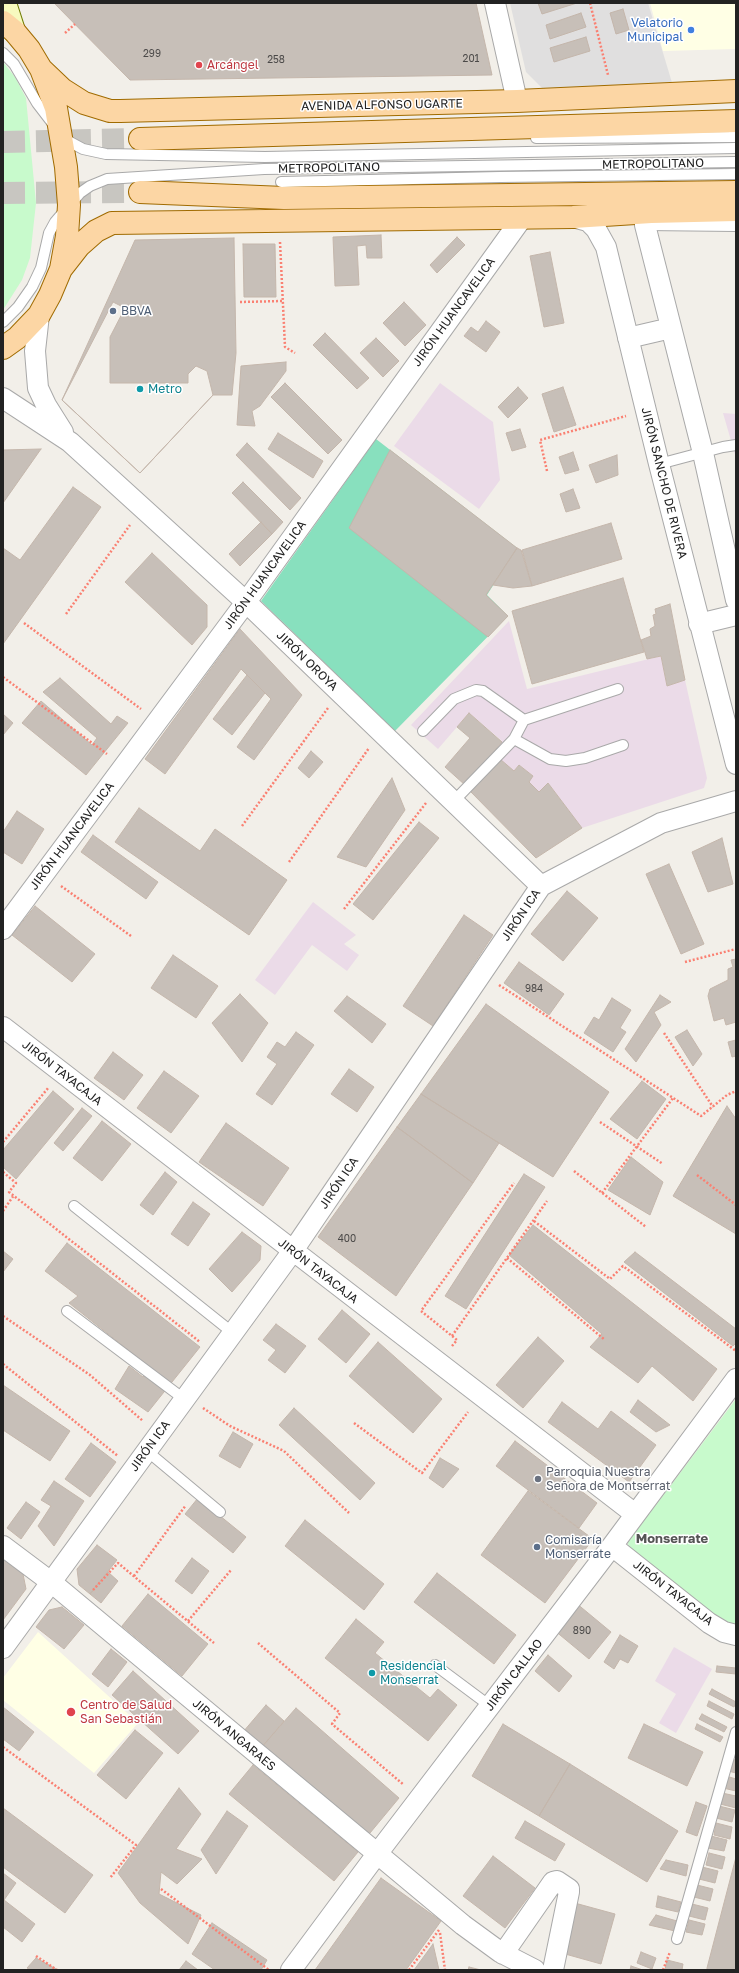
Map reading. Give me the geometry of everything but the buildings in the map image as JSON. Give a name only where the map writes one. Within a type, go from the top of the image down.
[{"type":"main road","points":[[5,3],[8,26],[29,49],[41,70],[56,108],[66,167],[69,205],[67,236],[61,270]]},
{"type":"main road","name":"AVENIDA ALFONSO UGARTE","points":[[41,70],[62,89],[84,104],[110,111],[518,101],[736,91]]},
{"type":"main road","points":[[140,139],[736,121]]},
{"type":"main road","points":[[140,192],[284,198],[736,192]]},
{"type":"main road","points":[[3,348],[16,338],[38,315],[61,270],[79,246],[96,231],[112,223],[573,217],[648,218],[736,210]]},
{"type":"street","points":[[495,3],[518,101]]},
{"type":"street","name":"JIRÓN SANCHO DE RIVERA","points":[[573,217],[588,222],[602,238],[736,764]]},
{"type":"street","name":"JIRÓN HUANCAVELICA","points":[[3,929],[246,602],[522,218]]},
{"type":"street","points":[[648,218],[671,328],[736,600]]},
{"type":"street","name":"JIRÓN OROYA","points":[[38,315],[35,351],[38,388],[57,425],[70,442]]},
{"type":"street","points":[[628,338],[671,328]]},
{"type":"street","name":"JIRÓN OROYA","points":[[3,398],[70,442],[143,508],[246,602],[541,886]]},
{"type":"street","points":[[700,624],[736,614]]},
{"type":"street","name":"JIRÓN ICA","points":[[3,1648],[292,1252],[541,886],[661,823],[736,801]]},
{"type":"street","name":"JIRÓN TAYACAJA","points":[[3,1027],[292,1252],[635,1514]]},
{"type":"street","name":"JIRÓN CALLAO","points":[[291,1970],[377,1854],[612,1546],[736,1379]]},
{"type":"street","name":"JIRÓN ANGARAES","points":[[3,1546],[51,1582],[457,1919],[504,1954],[535,1970]]},
{"type":"street","name":"JIRÓN TAYACAJA","points":[[612,1546],[709,1623],[724,1632],[736,1635]]},
{"type":"street","points":[[504,1954],[553,1882],[557,1881],[569,1889],[569,1892],[553,1970]]},
{"type":"lane","name":"METROPOLITANO","points":[[3,53],[14,64],[36,103],[60,133],[70,142],[83,149],[106,154],[265,157],[736,148]]},
{"type":"lane","name":"METROPOLITANO","points":[[277,145],[474,138],[736,137]]},
{"type":"lane","name":"METROPOLITANO","points":[[3,322],[18,307],[32,287],[42,268],[48,233],[69,205],[90,186],[107,179],[264,169],[736,162]]},
{"type":"lane","name":"METROPOLITANO","points":[[281,182],[736,174]]},
{"type":"lane","points":[[648,218],[736,226]]},
{"type":"lane","points":[[659,464],[723,447],[736,446]]},
{"type":"lane","points":[[454,801],[514,739],[524,720],[618,689]]},
{"type":"lane","points":[[423,732],[454,699],[476,690],[483,691],[524,720]]},
{"type":"lane","points":[[514,739],[550,759],[566,762],[585,758],[623,745]]},
{"type":"lane","points":[[74,1206],[233,1333]]},
{"type":"lane","points":[[67,1312],[185,1398]]},
{"type":"lane","points":[[153,1443],[220,1512]]},
{"type":"lane","points":[[435,1665],[490,1706]]},
{"type":"lane","points":[[677,1939],[736,1732]]},
{"type":"path","points":[[590,3],[609,79]]},
{"type":"path","points":[[65,33],[75,24]]},
{"type":"path","points":[[278,221],[285,347],[295,354]]},
{"type":"path","points":[[240,302],[283,301]]},
{"type":"path","points":[[547,471],[540,440],[646,411]]},
{"type":"path","points":[[66,614],[143,508]]},
{"type":"path","points":[[24,623],[158,721]]},
{"type":"path","points":[[3,677],[124,766]]},
{"type":"path","points":[[242,826],[340,692]]},
{"type":"path","points":[[289,862],[380,732]]},
{"type":"path","points":[[344,909],[438,787]]},
{"type":"path","points":[[44,874],[131,936]]},
{"type":"path","points":[[686,962],[736,948]]},
{"type":"path","points":[[481,974],[620,1062],[701,1116],[727,1095],[736,1091]]},
{"type":"path","points":[[664,1033],[713,1107]]},
{"type":"path","points":[[3,1142],[61,1072]]},
{"type":"path","points":[[602,1193],[674,1098]]},
{"type":"path","points":[[600,1122],[663,1164]]},
{"type":"path","points":[[574,1171],[646,1227]]},
{"type":"path","points":[[3,1172],[16,1183],[9,1192],[216,1355]]},
{"type":"path","points":[[697,1175],[736,1205]]},
{"type":"path","points":[[440,1364],[457,1340],[421,1311],[514,1183]]},
{"type":"path","points":[[3,1211],[14,1195]]},
{"type":"path","points":[[452,1336],[548,1201]]},
{"type":"path","points":[[534,1220],[610,1279],[623,1266],[736,1351]]},
{"type":"path","points":[[507,1258],[605,1340]]},
{"type":"path","points":[[3,1316],[90,1375],[153,1443]]},
{"type":"path","points":[[3,1364],[134,1468]]},
{"type":"path","points":[[354,1423],[422,1473],[481,1396]]},
{"type":"path","points":[[185,1398],[230,1426],[284,1451],[349,1513]]},
{"type":"path","points":[[134,1576],[188,1502]]},
{"type":"path","points":[[78,1605],[118,1563],[214,1643]]},
{"type":"path","points":[[188,1621],[231,1570]]},
{"type":"path","points":[[258,1643],[340,1713],[332,1724],[420,1798]]},
{"type":"path","points":[[3,1747],[136,1845],[110,1878]]},
{"type":"path","points":[[161,1889],[269,1970]]},
{"type":"path","points":[[409,1970],[439,1929],[457,1919]]},
{"type":"path","points":[[439,1929],[445,1970]]},
{"type":"path","points":[[36,1956],[57,1970]]},
{"type":"shaded area","points":[[510,3],[648,3],[673,86],[543,89],[526,72]]},
{"type":"shaded area","points":[[650,3],[736,3],[736,49],[663,51]]},
{"type":"shaded area","points":[[440,383],[493,422],[500,480],[479,509],[394,446]]},
{"type":"shaded area","points":[[723,413],[736,414],[736,458]]},
{"type":"shaded area","points":[[509,621],[527,689],[661,656],[667,686],[685,680],[707,778],[704,788],[582,828],[548,783],[539,792],[529,782],[533,776],[519,765],[514,771],[493,754],[502,741],[469,713],[438,749],[411,725]]},
{"type":"shaded area","points":[[313,902],[356,935],[344,944],[359,955],[347,971],[312,945],[275,995],[255,980]]},
{"type":"shaded area","name":"Centro de Salud San Sebastián","points":[[38,1632],[138,1723],[94,1773],[3,1700],[3,1678]]},
{"type":"shaded area","points":[[674,1647],[712,1669],[676,1733],[659,1723],[676,1694],[655,1681]]},
{"type":"green space","points":[[3,62],[15,77],[26,98],[36,203],[30,258],[22,280],[3,310]]},
{"type":"green space","points":[[376,439],[517,548],[487,595],[508,616],[395,731],[261,601]]},
{"type":"green space","points":[[736,1399],[736,1627],[731,1631],[629,1552],[628,1542]]},
{"type":"tunnel","points":[[3,142],[140,139]]},
{"type":"tunnel","points":[[3,193],[140,192]]},
{"type":"place","name":"Velatorio Municipal","points":[[691,30]]},
{"type":"place","name":"Arcángel","points":[[199,65]]},
{"type":"place","name":"BBVA","points":[[113,311]]},
{"type":"place","name":"Metro","points":[[140,389]]},
{"type":"place","name":"Parroquia Nuestra Señora de Montserrat","points":[[538,1479]]},
{"type":"place","name":"Comisaría Monserrate","points":[[537,1547]]},
{"type":"place","name":"Residencial Monserrat","points":[[372,1673]]},
{"type":"place","name":"Centro de Salud San Sebastián","points":[[71,1712]]},
{"type":"district","name":"Monserrate","points":[[672,1539]]}]
